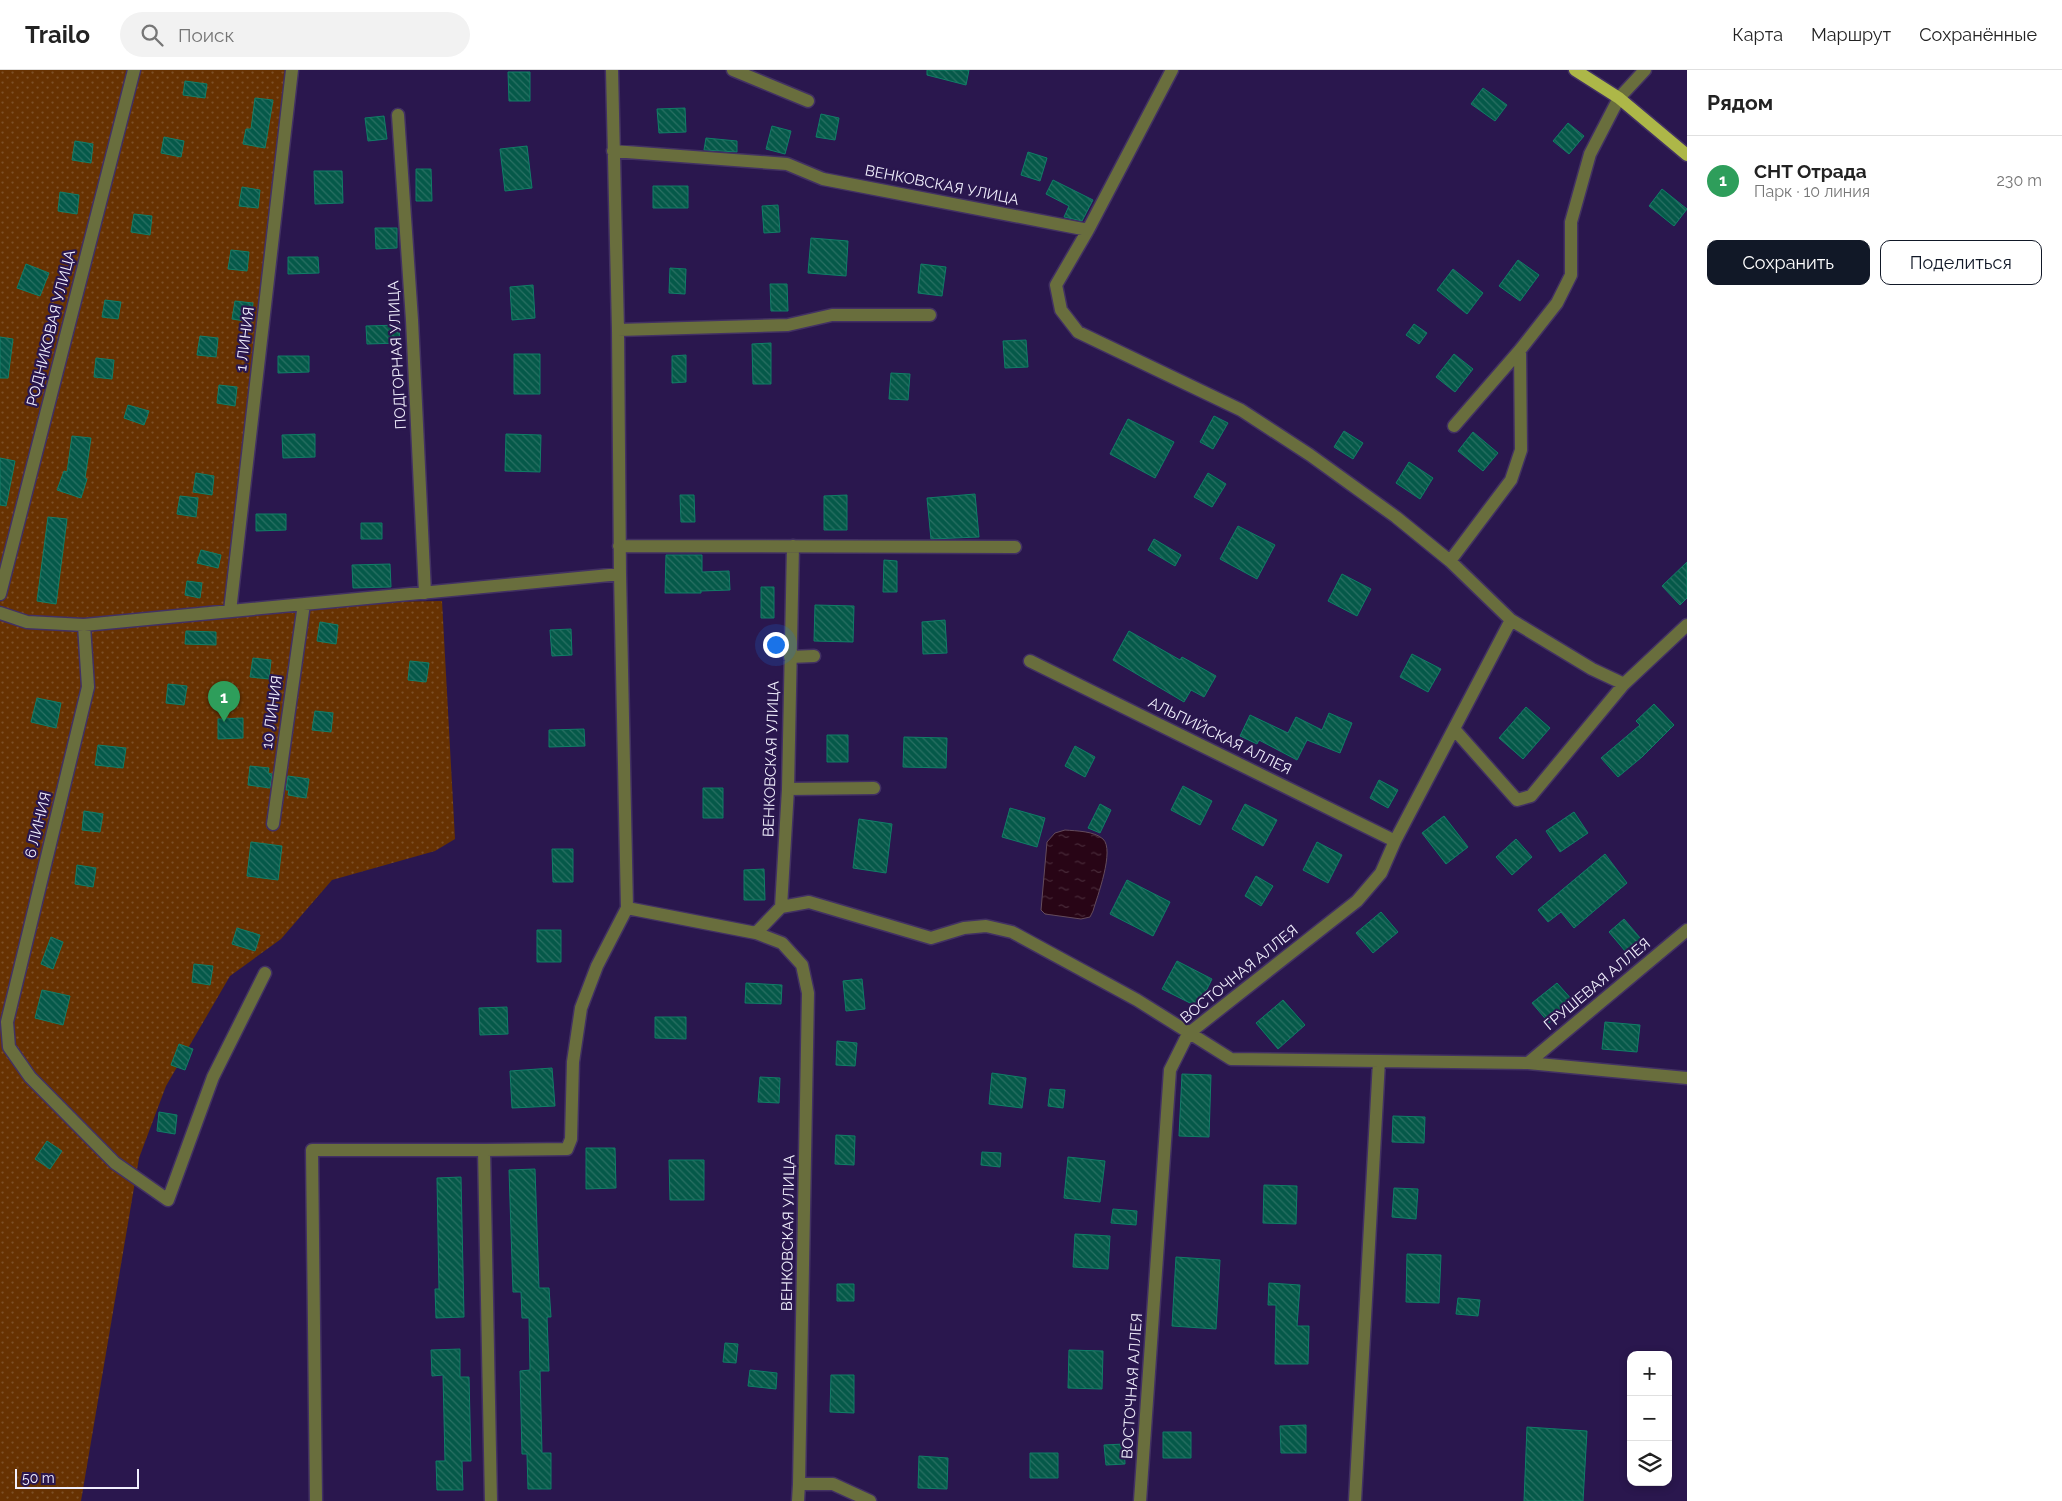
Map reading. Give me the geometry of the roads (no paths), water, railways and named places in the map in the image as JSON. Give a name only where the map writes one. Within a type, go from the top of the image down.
[{"type":"main road","points":[[1575,70],[1619,98],[1687,155]]},
{"type":"street","name":"РОДНИКОВАЯ УЛИЦА","points":[[0,594],[134,70]]},
{"type":"street","name":"1 ЛИНИЯ","points":[[230,611],[292,70]]},
{"type":"street","points":[[316,1501],[312,1150],[567,1149],[571,1140],[573,1062],[581,1008],[597,966],[627,908],[619,546],[618,330],[612,70]]},
{"type":"street","points":[[733,70],[808,101]]},
{"type":"street","points":[[1172,70],[1088,230],[1056,285],[1061,310],[1078,332],[1241,410],[1310,455],[1396,517],[1450,561],[1511,620],[1592,669],[1624,684]]},
{"type":"street","points":[[1454,426],[1520,350],[1556,303],[1571,274],[1571,222],[1590,154],[1619,98],[1645,70]]},
{"type":"street","name":"ПОДГОРНАЯ УЛИЦА","points":[[398,115],[412,320],[425,593]]},
{"type":"street","name":"ВЕНКОВСКАЯ УЛИЦА","points":[[613,151],[787,164],[823,179],[1088,230]]},
{"type":"street","points":[[618,330],[788,325],[832,315],[930,315]]},
{"type":"street","points":[[1450,561],[1510,480],[1521,450],[1520,350]]},
{"type":"street","points":[[619,546],[1015,547]]},
{"type":"street","name":"ВЕНКОВСКАЯ УЛИЦА","points":[[781,907],[788,789],[793,546]]},
{"type":"street","points":[[0,613],[27,622],[84,625],[620,574]]},
{"type":"street","name":"10 ЛИНИЯ","points":[[274,824],[304,604]]},
{"type":"street","name":"ВОСТОЧНАЯ АЛЛЕЯ","points":[[1140,1501],[1170,1070],[1188,1034],[1358,901],[1381,873],[1395,841],[1511,620]]},
{"type":"street","name":"6 ЛИНИЯ","points":[[84,625],[88,687],[4,1024],[9,1047],[30,1077],[115,1163],[168,1200],[213,1077],[265,973]]},
{"type":"street","points":[[1454,729],[1517,800],[1531,796],[1624,684],[1687,625]]},
{"type":"street","points":[[790,657],[814,656]]},
{"type":"street","name":"АЛЬПИЙСКАЯ АЛЛЕЯ","points":[[1030,661],[1395,841]]},
{"type":"street","points":[[788,789],[874,788]]},
{"type":"street","points":[[756,933],[781,907],[808,902],[931,938],[964,928],[986,926],[1012,932],[1137,1000],[1188,1034],[1231,1059],[1528,1063],[1687,1078]]},
{"type":"street","name":"ВЕНКОВСКАЯ УЛИЦА","points":[[627,908],[756,933],[782,943],[802,965],[808,993],[798,1501]]},
{"type":"street","name":"ГРУШЕВАЯ АЛЛЕЯ","points":[[1528,1063],[1687,930]]},
{"type":"street","points":[[1355,1501],[1379,1061]]},
{"type":"street","points":[[484,1150],[491,1501]]},
{"type":"street","points":[[799,1484],[833,1484],[870,1501]]},
{"type":"water","points":[[1065,830],[1095,834],[1103,839],[1106,845],[1107,853],[1104,874],[1090,917],[1081,919],[1045,914],[1041,910],[1047,842],[1055,833]]},
{"type":"place","name":"СНТ Отрада","points":[[224,722]]}]
